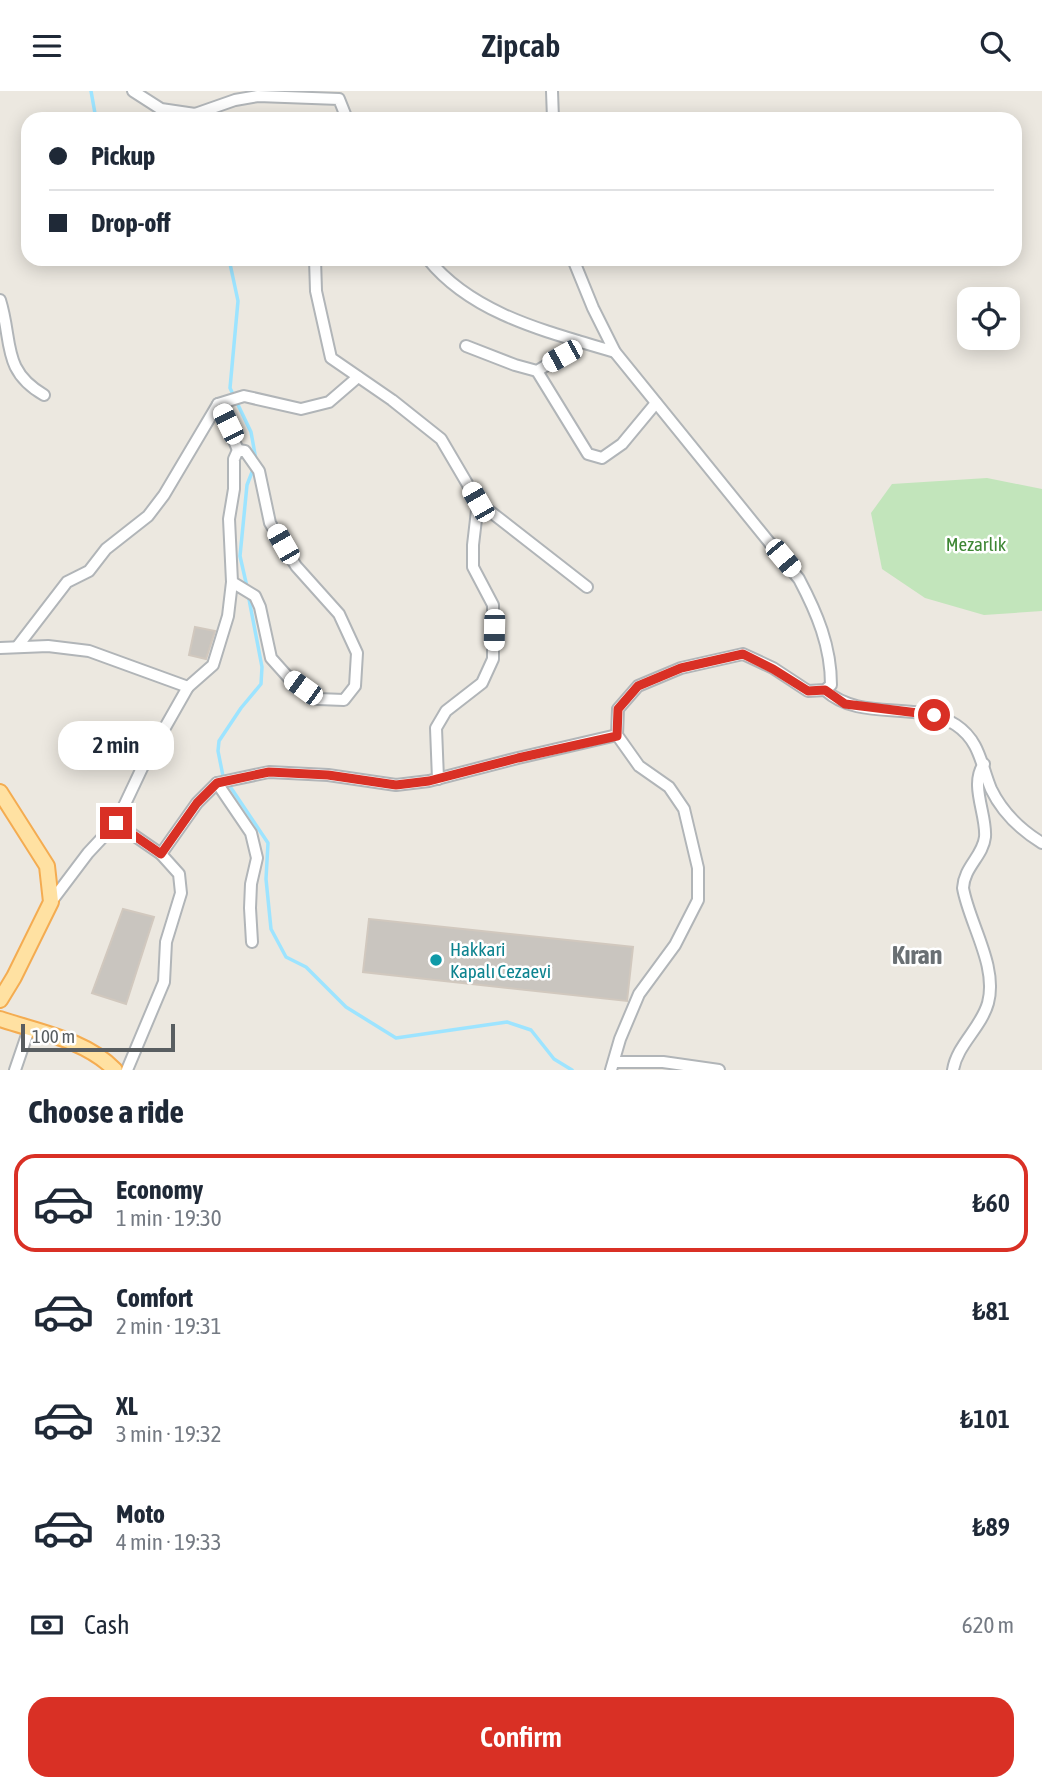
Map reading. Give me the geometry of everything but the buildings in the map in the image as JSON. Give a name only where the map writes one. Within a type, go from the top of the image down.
[{"type":"main road","points":[[0,792],[47,866],[51,902],[0,1000]]},
{"type":"main road","points":[[0,1020],[101,1056],[115,1070]]},
{"type":"street","points":[[133,91],[161,109],[181,112]]},
{"type":"street","points":[[552,91],[553,112]]},
{"type":"street","points":[[201,112],[235,100],[258,96],[339,99],[344,112]]},
{"type":"street","points":[[315,266],[316,291],[331,358],[392,400],[441,439],[478,502],[587,587]]},
{"type":"street","points":[[436,266],[472,300],[542,330],[615,352]]},
{"type":"street","points":[[576,266],[588,298],[615,352],[799,579],[819,617],[831,664],[831,685],[825,690],[808,691],[743,654],[681,668],[638,686],[618,709],[617,736],[639,766],[669,787],[684,809],[698,868],[698,900],[676,945],[639,994],[620,1039],[613,1066],[663,1062],[719,1070]]},
{"type":"street","points":[[0,300],[14,366],[25,381],[44,395]]},
{"type":"street","points":[[537,371],[562,356],[577,341]]},
{"type":"street","points":[[466,346],[537,371],[588,454],[602,458],[622,444],[656,404]]},
{"type":"street","points":[[17,647],[66,582],[89,571],[106,549],[148,516],[164,495],[218,404],[244,396],[301,409],[329,403],[358,377]]},
{"type":"street","points":[[51,902],[88,853],[116,823],[142,768],[188,687],[213,665],[228,616],[232,582],[229,519],[237,450],[218,404]]},
{"type":"street","points":[[232,582],[255,596],[271,658],[288,677],[318,699],[344,700],[355,686],[357,653],[339,614],[296,566],[270,523],[259,471],[245,451],[237,450]]},
{"type":"street","points":[[438,779],[436,728],[446,711],[482,683],[493,659],[493,605],[473,567],[472,545],[478,502]]},
{"type":"street","points":[[0,648],[48,646],[89,651],[188,687]]},
{"type":"street","points":[[825,690],[845,704],[924,713],[944,719],[961,729],[972,740],[984,764],[989,785],[999,803],[1023,830],[1042,843]]},
{"type":"street","points":[[161,854],[197,803],[217,783],[269,772],[328,775],[396,785],[438,779],[617,736]]},
{"type":"street","points":[[953,1070],[958,1054],[981,1020],[988,1004],[990,990],[980,941],[963,888],[964,876],[981,851],[985,838],[978,777],[984,764]]},
{"type":"street","points":[[217,783],[251,833],[257,858],[251,884],[252,942]]},
{"type":"street","points":[[116,823],[161,854],[179,874],[181,893],[166,942],[164,982],[127,1070]]},
{"type":"street","points":[[15,1070],[29,1029]]},
{"type":"green space","name":"Mezarlık","points":[[987,478],[1042,489],[1042,611],[984,615],[925,598],[882,569],[871,513],[892,484]]},
{"type":"waterway","points":[[91,91],[95,112]]},
{"type":"waterway","points":[[230,266],[238,301],[230,388],[251,432],[256,460]]},
{"type":"waterway","points":[[247,587],[240,556],[247,485],[254,467]]},
{"type":"waterway","points":[[248,594],[262,667],[261,684],[219,741],[218,751],[223,776],[268,843],[266,879],[271,929],[286,957],[306,967],[346,1007],[396,1038],[507,1022],[531,1030],[554,1059],[572,1070]]},
{"type":"place","name":"Hakkari Kapalı Cezaevi","points":[[436,960]]},
{"type":"district","name":"Kıran","points":[[917,955]]},
{"type":"route","points":[[116,823],[161,854],[197,803],[217,783],[269,772],[328,775],[396,785],[429,781],[617,736],[618,709],[638,686],[681,668],[743,654],[808,691],[825,690],[845,704],[934,715]]}]
